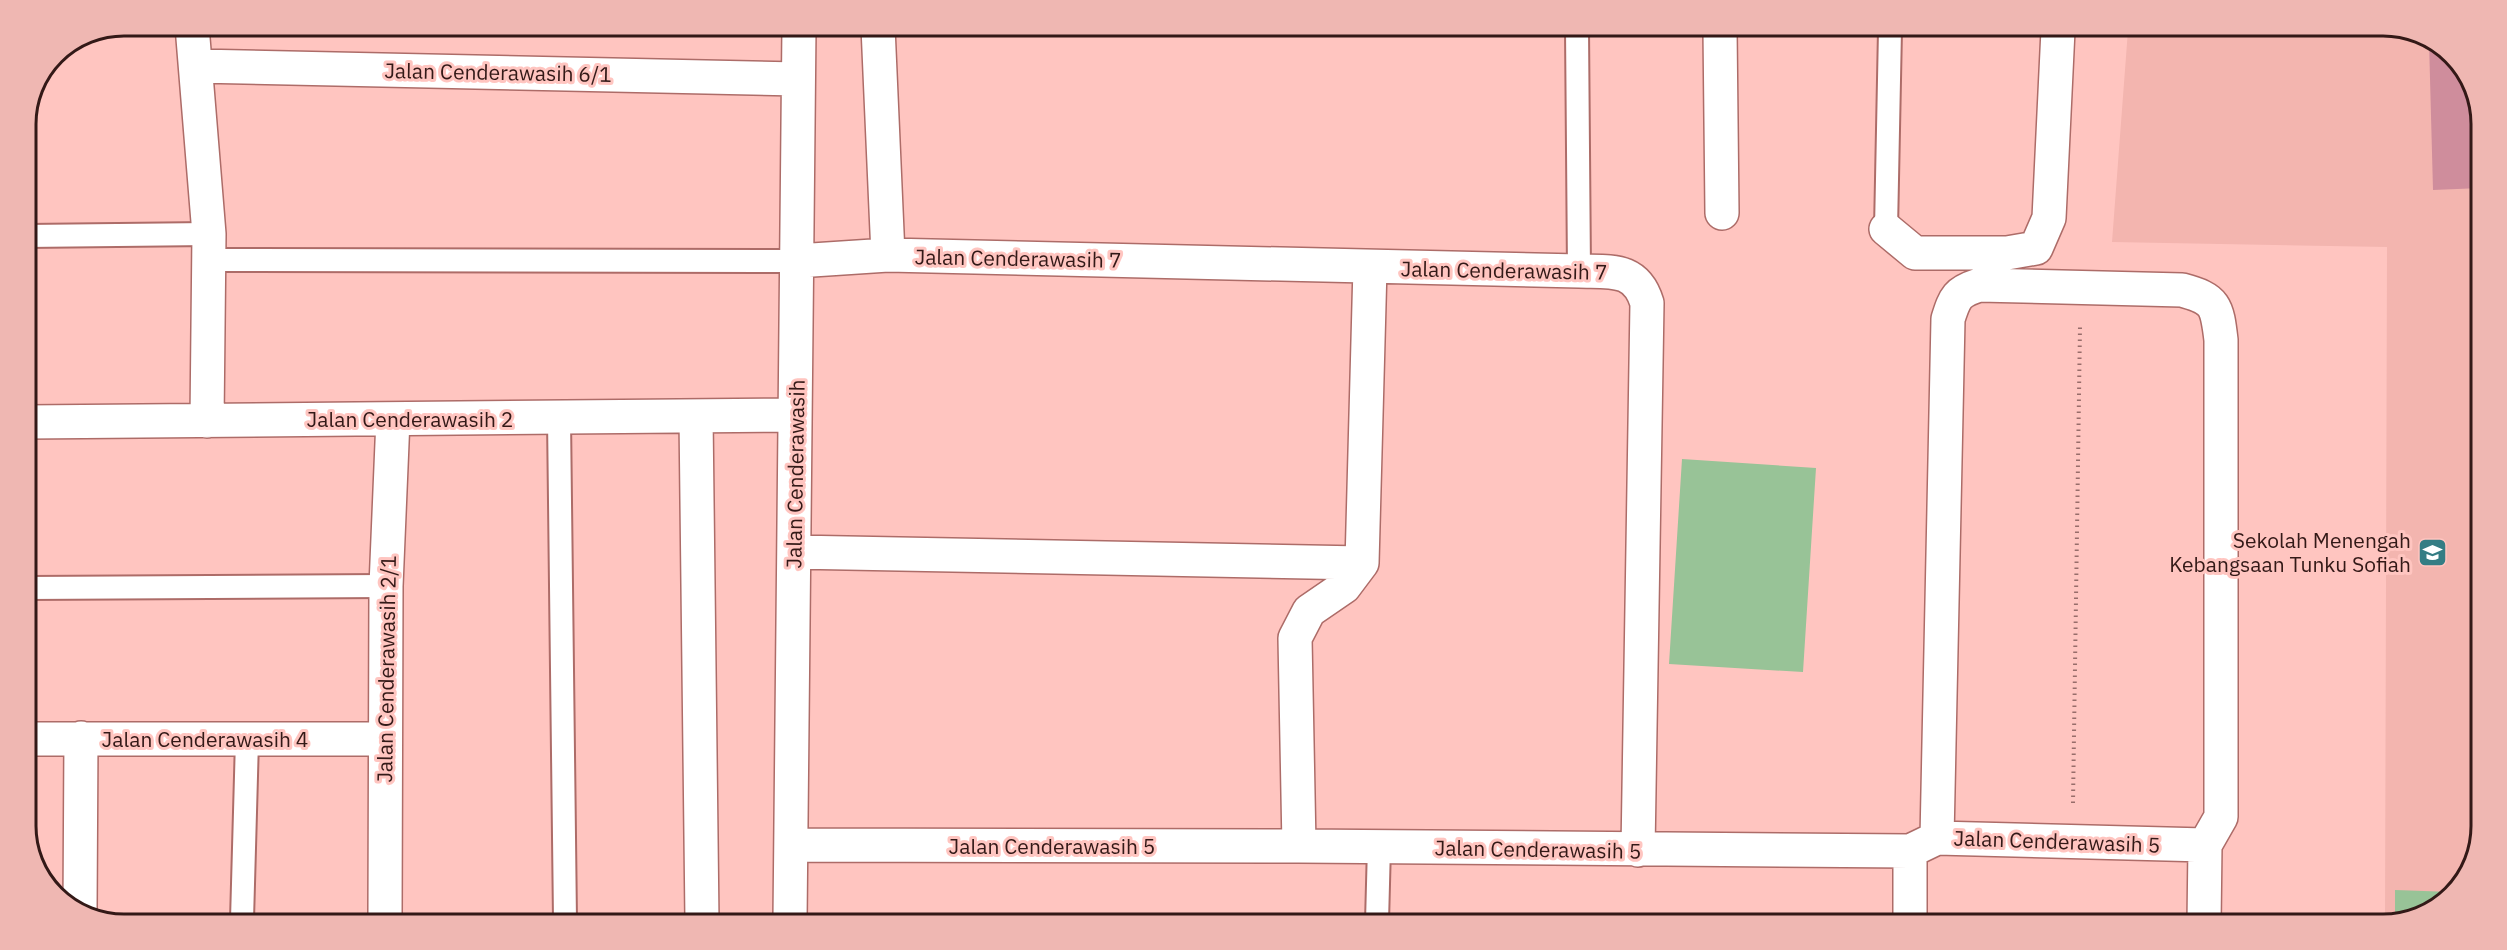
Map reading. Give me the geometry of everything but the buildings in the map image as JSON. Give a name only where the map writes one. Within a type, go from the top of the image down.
[{"type":"street","points":[[193,36],[209,247],[207,421]]},
{"type":"street","name":"Jalan Cenderawasih","points":[[790,914],[799,36]]},
{"type":"street","points":[[878,36],[888,255]]},
{"type":"street","points":[[1720,36],[1722,213]]},
{"type":"street","points":[[1886,229],[1915,253],[2007,254],[2036,248],[2049,218],[2058,36]]},
{"type":"street","name":"Jalan Cenderawasih 6/1","points":[[197,66],[798,79]]},
{"type":"street","name":"Jalan Cenderawasih 7","points":[[797,261],[888,255],[1614,272],[1632,278],[1642,286],[1647,303],[1638,850]]},
{"type":"street","points":[[1299,846],[1295,638],[1309,611],[1344,586],[1362,563],[1370,267]]},
{"type":"street","points":[[1912,914],[1924,844],[1948,319],[1954,300],[1963,290],[1979,285],[2182,290],[2201,295],[2213,304],[2219,322],[2221,817],[2205,845],[2204,914]]},
{"type":"street","name":"Jalan Cenderawasih 2","points":[[36,422],[795,415]]},
{"type":"street","points":[[696,416],[702,914]]},
{"type":"street","name":"Jalan Cenderawasih 2/1","points":[[385,914],[386,586],[393,419]]},
{"type":"street","points":[[794,552],[1362,563]]},
{"type":"street","points":[[80,902],[81,738]]},
{"type":"street","name":"Jalan Cenderawasih 4","points":[[36,739],[385,739]]},
{"type":"street","name":"Jalan Cenderawasih 5","points":[[791,845],[1379,846],[1638,850],[2072,842],[2205,845]]},
{"type":"lane","points":[[1577,36],[1579,271]]},
{"type":"lane","points":[[1886,229],[1890,36]]},
{"type":"lane","points":[[36,237],[209,247],[797,261]]},
{"type":"lane","points":[[559,418],[565,914]]},
{"type":"lane","points":[[36,588],[386,586]]},
{"type":"lane","points":[[242,914],[247,740]]},
{"type":"lane","points":[[1377,914],[1379,846]]},
{"type":"path","points":[[2072,842],[2080,288]]},
{"type":"shaded area","name":"Sekolah Menengah Kebangsaan Tunku Sofiah","points":[[2128,36],[2395,37],[2422,45],[2437,54],[2453,70],[2459,80],[2466,96],[2471,118],[2471,826],[2466,854],[2456,875],[2437,896],[2422,905],[2385,914],[2387,247],[2112,242]]},
{"type":"green space","points":[[1682,459],[1816,468],[1803,672],[1669,664]]},
{"type":"green space","points":[[2395,890],[2441,892],[2422,905],[2395,913]]},
{"type":"place","name":"Sekolah Menengah Kebangsaan Tunku Sofiah","points":[[2432,552]]}]
